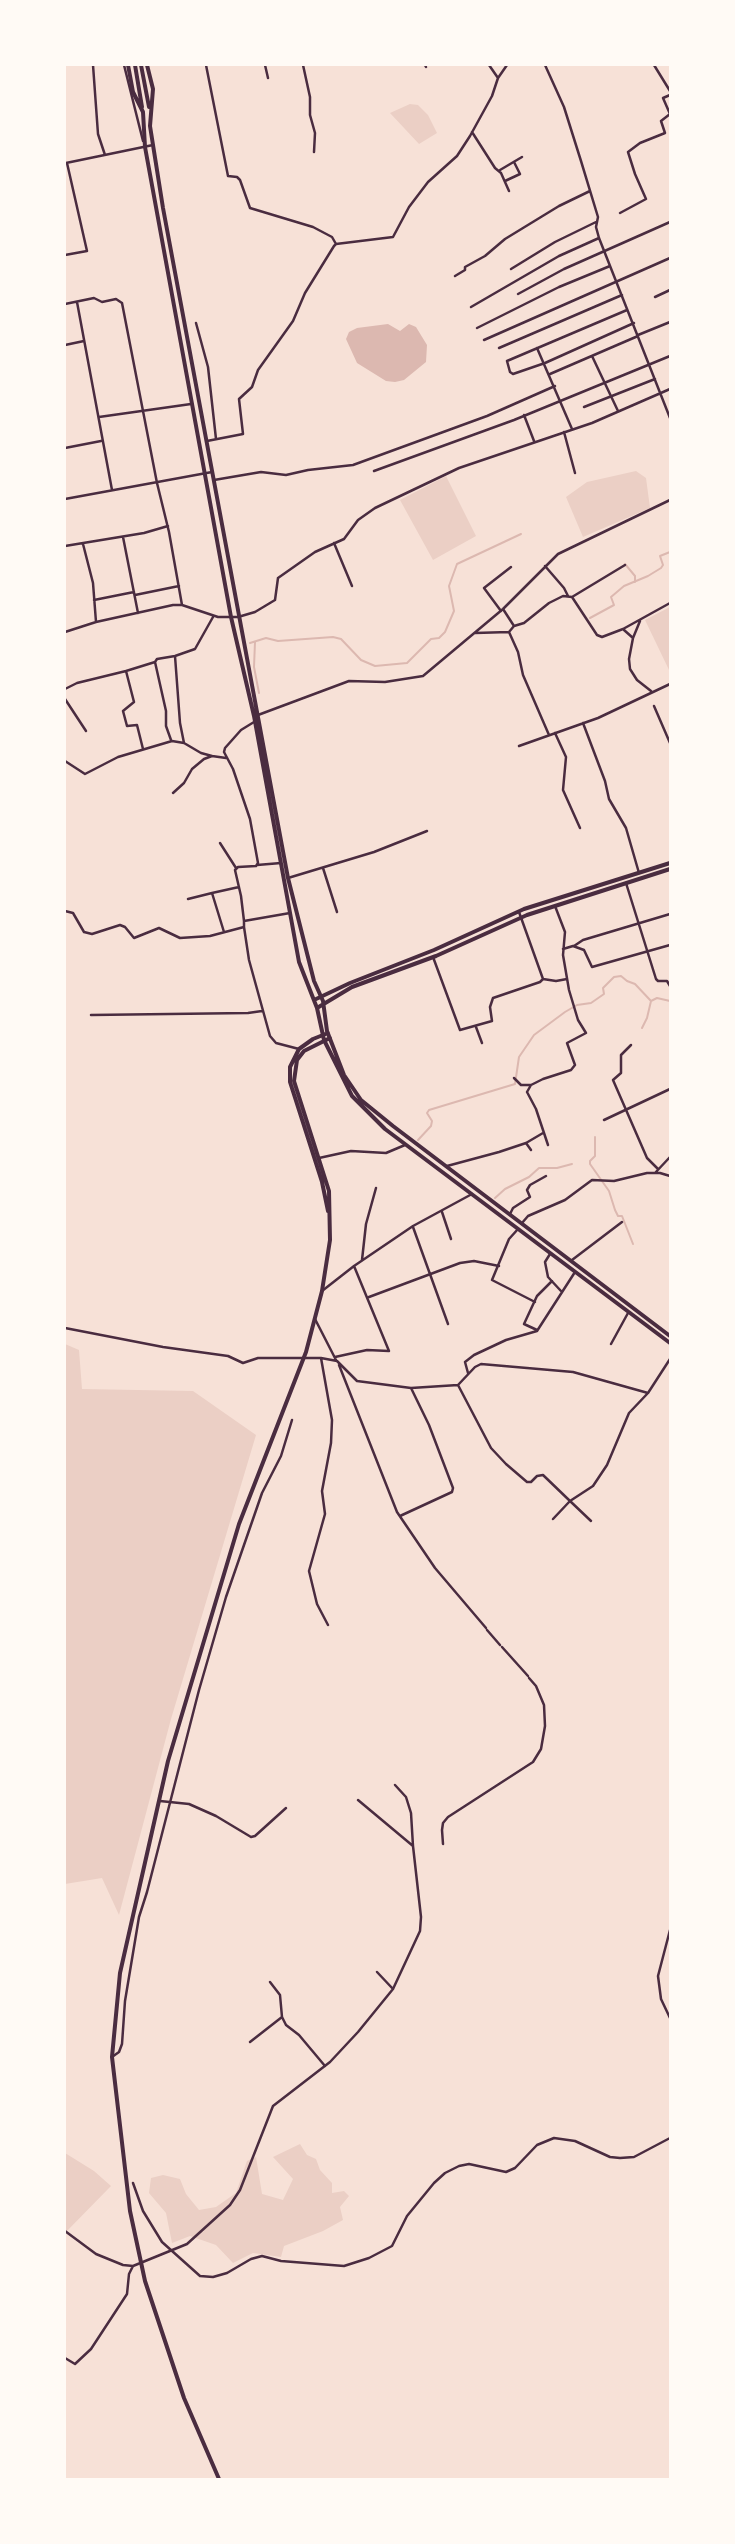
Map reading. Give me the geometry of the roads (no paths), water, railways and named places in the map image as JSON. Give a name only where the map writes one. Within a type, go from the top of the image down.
[{"type":"main road","points":[[126,65],[134,92],[143,112]]},
{"type":"main road","points":[[135,65],[143,112],[145,147],[231,617],[254,716],[299,962],[317,1008],[324,1040],[347,1088],[357,1104],[406,1144],[550,1254],[670,1343]]},
{"type":"main road","points":[[141,65],[150,111],[153,145],[206,441],[238,616],[259,715],[288,878],[314,981],[321,996],[329,1036],[344,1075],[361,1100],[670,1336]]},
{"type":"main road","points":[[147,65],[152,89],[150,111]]},
{"type":"main road","points":[[314,1000],[519,912],[670,863]]},
{"type":"main road","points":[[317,1008],[352,987],[433,957],[522,917],[670,869]]},
{"type":"main road","points":[[329,1036],[322,1035],[299,1049],[290,1067],[290,1082],[315,1159],[330,1218]]},
{"type":"main road","points":[[219,2479],[181,2390],[145,2282],[127,2194],[112,2057],[120,1973],[158,1801],[239,1524],[303,1358],[316,1319],[322,1291],[330,1240],[329,1191],[294,1081],[298,1060],[304,1052],[329,1036]]},
{"type":"street","points":[[93,65],[97,96],[98,134],[105,155]]},
{"type":"street","points":[[126,65],[145,147]]},
{"type":"street","points":[[206,65],[228,176],[240,180],[250,207],[313,227],[332,237],[336,244]]},
{"type":"street","points":[[265,65],[268,78]]},
{"type":"street","points":[[303,65],[310,97],[310,115],[315,133],[314,152]]},
{"type":"street","points":[[489,65],[498,78]]},
{"type":"street","points":[[336,244],[393,238],[410,206],[428,182],[456,156],[472,132],[492,96],[498,78],[507,65]]},
{"type":"street","points":[[545,65],[564,107],[590,191],[598,221],[596,227],[599,238],[670,418]]},
{"type":"street","points":[[620,212],[646,199],[634,174],[628,152],[640,143],[666,133],[661,121],[670,114],[663,100],[670,93],[654,65]]},
{"type":"street","points":[[472,132],[495,168],[500,170],[509,191]]},
{"type":"street","points":[[65,255],[87,251],[66,163],[153,145]]},
{"type":"street","points":[[500,170],[522,157]]},
{"type":"street","points":[[505,181],[520,174],[514,162]]},
{"type":"street","points":[[455,276],[465,270],[465,267],[559,206],[590,191]]},
{"type":"street","points":[[512,269],[555,242],[598,221]]},
{"type":"street","points":[[518,294],[564,269],[605,253],[670,222]]},
{"type":"street","points":[[471,308],[559,256],[599,238]]},
{"type":"street","points":[[206,441],[243,434],[239,399],[252,387],[258,370],[293,321],[305,293],[336,244]]},
{"type":"street","points":[[484,340],[670,258]]},
{"type":"street","points":[[477,328],[548,292],[610,266]]},
{"type":"street","points":[[655,297],[670,290]]},
{"type":"street","points":[[499,348],[622,295]]},
{"type":"street","points":[[65,304],[94,298],[102,302],[116,299],[122,303],[157,483],[168,526],[182,605]]},
{"type":"street","points":[[77,302],[99,417],[101,441],[112,490]]},
{"type":"street","points":[[628,310],[507,361],[512,374],[545,363],[634,324]]},
{"type":"street","points":[[550,374],[670,322]]},
{"type":"street","points":[[196,323],[208,367],[216,439]]},
{"type":"street","points":[[65,345],[84,341]]},
{"type":"street","points":[[538,348],[572,429]]},
{"type":"street","points":[[592,356],[618,411]]},
{"type":"street","points":[[374,471],[561,400],[670,356]]},
{"type":"street","points":[[584,407],[655,379]]},
{"type":"street","points":[[214,480],[261,472],[286,476],[308,470],[353,465],[487,416],[555,386]]},
{"type":"street","points":[[65,632],[96,622],[182,605],[213,617],[231,617],[255,612],[271,604],[277,593],[278,578],[308,557],[344,539],[366,514],[409,490],[459,468],[564,432],[670,389]]},
{"type":"street","points":[[99,417],[193,403]]},
{"type":"street","points":[[524,414],[534,442]]},
{"type":"street","points":[[564,432],[576,473]]},
{"type":"street","points":[[65,448],[101,441]]},
{"type":"street","points":[[65,499],[212,472]]},
{"type":"street","points":[[254,716],[349,681],[384,682],[423,676],[502,610],[545,566],[571,546],[670,500]]},
{"type":"street","points":[[65,546],[123,537],[168,526]]},
{"type":"street","points":[[123,537],[138,613]]},
{"type":"street","points":[[334,543],[352,586]]},
{"type":"street","points":[[83,544],[93,583],[96,622]]},
{"type":"street","points":[[474,634],[509,632],[514,626],[528,620],[549,603],[570,596],[625,565]]},
{"type":"street","points":[[545,566],[599,636],[623,629],[670,603]]},
{"type":"street","points":[[511,567],[484,588],[514,626]]},
{"type":"street","points":[[94,600],[179,586]]},
{"type":"street","points":[[65,690],[78,683],[126,671],[155,662],[157,659],[175,656],[195,649],[213,617]]},
{"type":"street","points":[[640,620],[633,638],[629,664],[637,680],[651,691]]},
{"type":"street","points":[[623,629],[633,638]]},
{"type":"street","points":[[509,632],[518,652],[523,675],[549,735]]},
{"type":"street","points":[[175,656],[180,723],[184,742]]},
{"type":"street","points":[[155,662],[166,710],[166,726],[172,741]]},
{"type":"street","points":[[126,671],[134,702],[123,711],[127,726],[137,725],[143,749]]},
{"type":"street","points":[[519,746],[582,723],[670,684]]},
{"type":"street","points":[[65,699],[86,730]]},
{"type":"street","points":[[654,706],[670,744]]},
{"type":"street","points":[[254,722],[241,730],[225,748],[226,758],[233,769],[250,819],[257,865]]},
{"type":"street","points":[[582,723],[605,781],[609,799],[626,828],[638,873]]},
{"type":"street","points":[[555,733],[566,757],[566,771],[563,779],[564,790],[580,828]]},
{"type":"street","points":[[65,761],[85,774],[118,757],[172,741],[184,742],[201,753],[226,758]]},
{"type":"street","points":[[173,793],[184,783],[192,769],[212,756]]},
{"type":"street","points":[[288,878],[323,868],[427,831]]},
{"type":"street","points":[[220,844],[236,868],[244,927],[262,1011],[270,1036],[276,1043],[304,1052]]},
{"type":"street","points":[[236,868],[281,863]]},
{"type":"street","points":[[323,868],[337,912]]},
{"type":"street","points":[[626,883],[656,979],[658,981],[667,981],[670,986]]},
{"type":"street","points":[[188,899],[239,887]]},
{"type":"street","points":[[212,893],[224,932]]},
{"type":"street","points":[[514,1078],[517,1082],[531,1085],[571,1070],[575,1064],[567,1043],[586,1033],[572,1004],[563,949],[565,932],[555,906]]},
{"type":"street","points":[[65,911],[73,913],[84,932],[92,934],[120,925],[125,927],[134,938],[150,930],[160,928],[180,938],[224,932],[244,927]]},
{"type":"street","points":[[519,912],[543,979]]},
{"type":"street","points":[[244,921],[290,913]]},
{"type":"street","points":[[563,949],[574,946],[583,940],[670,914]]},
{"type":"street","points":[[574,946],[584,950],[592,967],[648,953],[670,945]]},
{"type":"street","points":[[433,957],[459,1029],[476,1027],[492,1021],[490,1008],[493,998],[540,982],[543,979],[556,981],[567,979]]},
{"type":"street","points":[[91,1015],[248,1013],[262,1011]]},
{"type":"street","points":[[476,1027],[482,1043]]},
{"type":"street","points":[[631,1045],[621,1055],[621,1073],[613,1080],[647,1158],[658,1169]]},
{"type":"street","points":[[531,1085],[527,1092],[536,1110],[548,1145]]},
{"type":"street","points":[[604,1120],[670,1088]]},
{"type":"street","points":[[447,1166],[500,1152],[526,1143],[543,1133]]},
{"type":"street","points":[[526,1143],[531,1150]]},
{"type":"street","points":[[315,1159],[351,1151],[386,1153],[406,1144]]},
{"type":"street","points":[[655,1173],[670,1157]]},
{"type":"street","points":[[522,1223],[528,1216],[565,1200],[592,1180],[614,1181],[655,1173],[670,1176]]},
{"type":"street","points":[[510,1214],[514,1208],[530,1197],[528,1190],[530,1185],[546,1176]]},
{"type":"street","points":[[362,1260],[366,1224],[376,1188]]},
{"type":"street","points":[[322,1291],[362,1260],[413,1226],[442,1212],[472,1194]]},
{"type":"street","points":[[442,1212],[451,1239]]},
{"type":"street","points":[[572,1260],[622,1222]]},
{"type":"street","points":[[413,1226],[448,1324]]},
{"type":"street","points":[[518,1229],[509,1239],[493,1282],[534,1302]]},
{"type":"street","points":[[550,1254],[545,1262],[548,1277],[561,1291]]},
{"type":"street","points":[[369,1297],[474,1260],[499,1266]]},
{"type":"street","points":[[335,1357],[367,1350],[389,1351],[369,1297],[354,1266]]},
{"type":"street","points":[[468,1373],[465,1362],[474,1355],[506,1340],[537,1330],[575,1272]]},
{"type":"street","points":[[537,1330],[524,1324],[534,1302],[552,1281]]},
{"type":"street","points":[[611,1344],[628,1313]]},
{"type":"street","points":[[316,1319],[349,1386],[400,1516],[435,1568],[536,1686],[544,1705],[545,1726],[541,1749],[533,1762],[448,1817],[444,1822],[442,1830],[442,1844]]},
{"type":"street","points":[[65,1328],[163,1347],[228,1356],[242,1363],[258,1358],[321,1358],[337,1361],[357,1381],[411,1388],[458,1385],[468,1373],[481,1364],[554,1369],[600,1379],[648,1393]]},
{"type":"street","points":[[321,1358],[332,1420],[331,1443],[322,1491],[325,1514],[309,1571],[317,1604],[328,1625]]},
{"type":"street","points":[[552,1519],[570,1501],[593,1486],[607,1465],[629,1413],[648,1393],[670,1360]]},
{"type":"street","points":[[458,1385],[491,1448],[506,1464],[526,1482],[531,1482],[537,1476],[543,1475],[592,1521]]},
{"type":"street","points":[[400,1516],[452,1492],[453,1488],[429,1425],[411,1388]]},
{"type":"street","points":[[112,2057],[119,2052],[122,2044],[125,2001],[139,1917],[197,1697],[226,1597],[262,1493],[281,1456],[292,1420]]},
{"type":"street","points":[[65,2358],[75,2364],[91,2349],[127,2294],[128,2274],[133,2266],[187,2244],[230,2205],[240,2190],[273,2106],[325,2066],[358,2032],[393,1989],[420,1931],[421,1917],[411,1813],[406,1797],[395,1785]]},
{"type":"street","points":[[358,1800],[413,1846]]},
{"type":"street","points":[[158,1801],[188,1804],[251,1837],[255,1836],[286,1808]]},
{"type":"street","points":[[670,1930],[658,1976],[661,1999],[670,2018]]},
{"type":"street","points":[[376,1972],[393,1989]]},
{"type":"street","points":[[270,1982],[281,1998],[282,2017],[325,2066]]},
{"type":"street","points":[[250,2042],[282,2017]]},
{"type":"street","points":[[132,2183],[143,2211],[170,2252],[200,2276],[207,2277],[227,2273],[251,2259],[262,2256],[281,2261],[344,2266],[379,2254],[392,2246],[407,2216],[434,2183],[445,2173],[459,2166],[469,2164],[506,2172],[514,2168],[537,2146],[554,2138],[575,2141],[610,2157],[620,2158],[634,2157],[670,2138]]},
{"type":"street","points":[[65,2231],[96,2254],[109,2261],[133,2266]]},
{"type":"waterway","points":[[250,643],[266,638],[278,641],[333,637],[341,639],[361,660],[375,666],[407,663],[431,639],[439,638],[445,632],[454,611],[449,586],[457,564],[521,534]]},
{"type":"waterway","points":[[590,618],[614,605],[611,597],[624,586],[648,576],[661,568],[663,565],[660,556],[670,552]]},
{"type":"waterway","points":[[625,564],[635,576],[635,582]]},
{"type":"waterway","points":[[255,642],[254,667],[259,693]]},
{"type":"waterway","points":[[418,1140],[431,1126],[432,1121],[427,1113],[429,1110],[515,1084],[519,1057],[534,1035],[565,1012],[577,1005],[591,1003],[604,994],[603,988],[614,977],[621,976],[635,984],[651,1001]]},
{"type":"waterway","points":[[642,1028],[647,1018],[651,1001],[657,998],[670,1001]]},
{"type":"waterway","points":[[595,1137],[595,1156],[590,1161],[590,1164],[609,1191],[615,1210],[618,1216],[622,1216],[633,1244]]},
{"type":"waterway","points":[[495,1198],[505,1189],[529,1177],[539,1168],[557,1168],[572,1164]]}]
